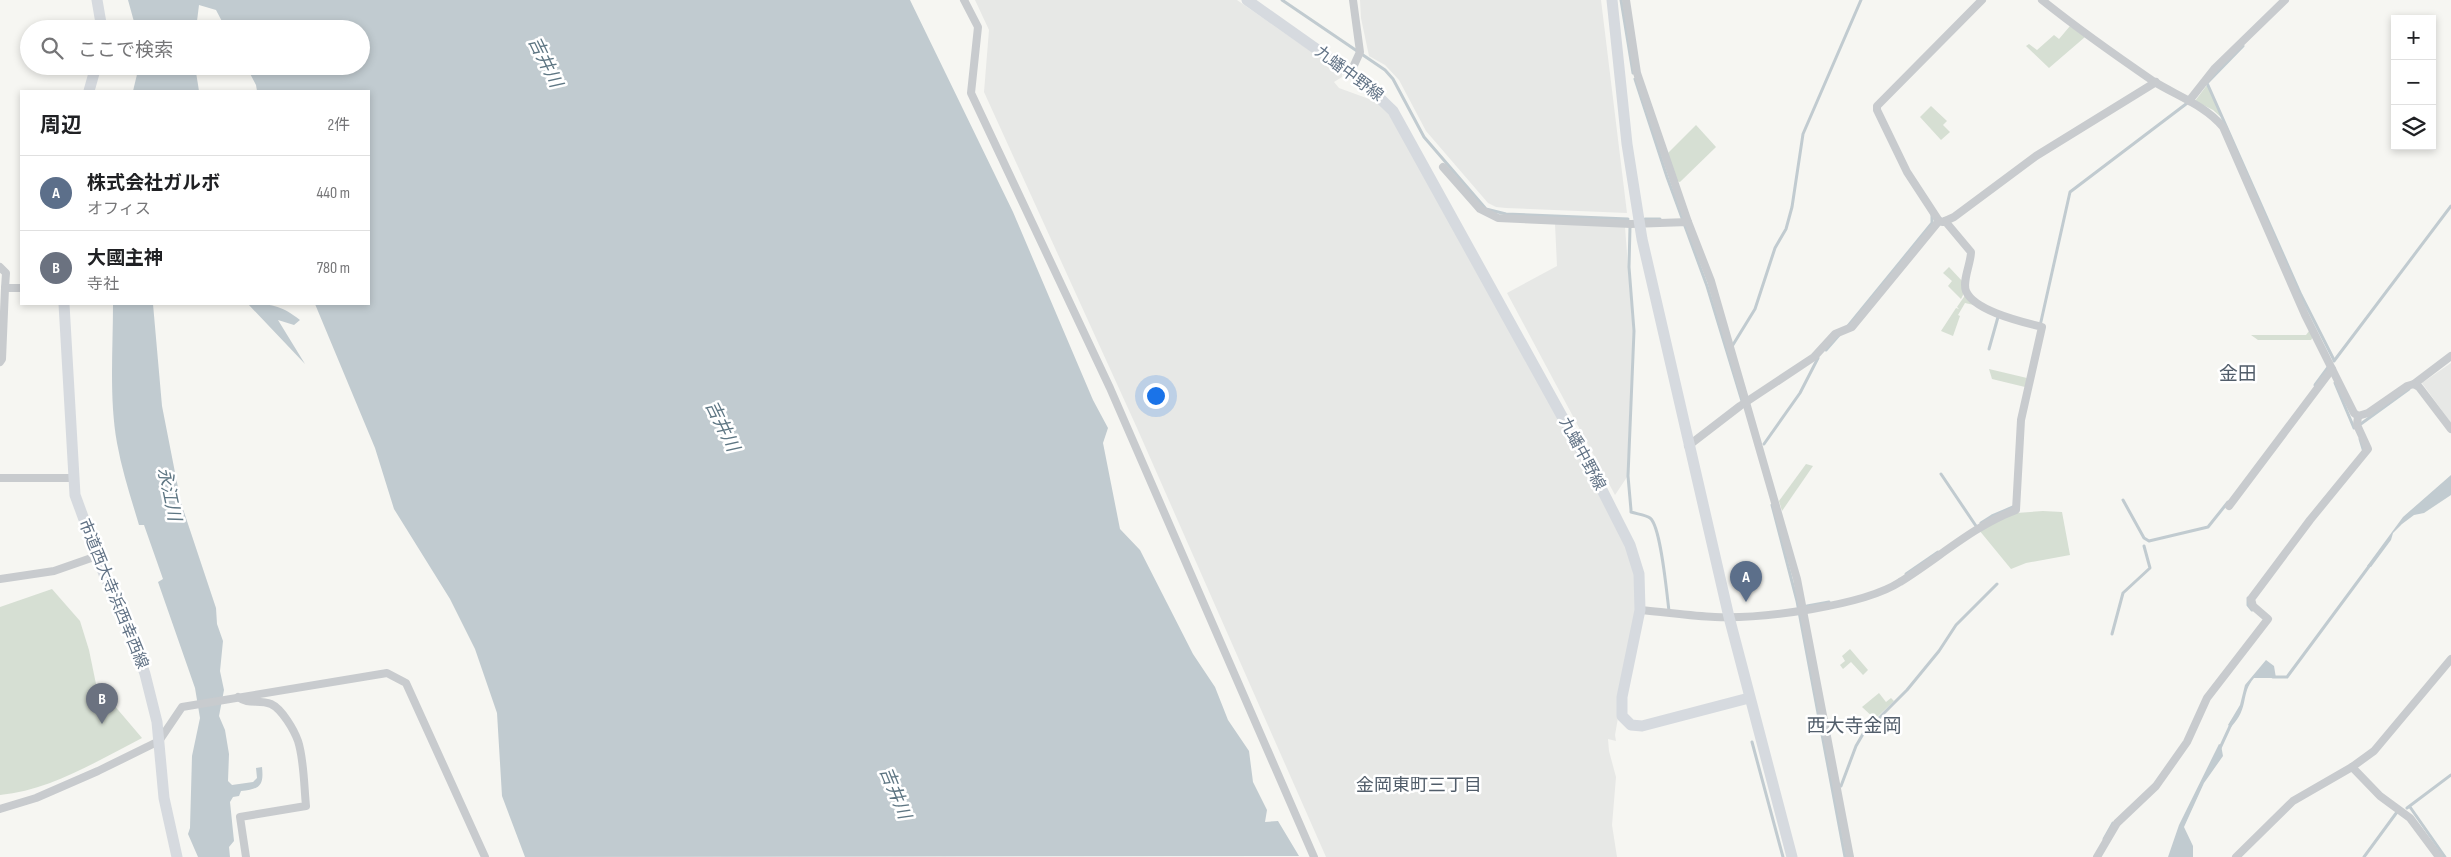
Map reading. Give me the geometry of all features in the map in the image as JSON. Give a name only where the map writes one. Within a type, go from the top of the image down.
[{"type":"street","points":[[97,0],[100,20]]},
{"type":"street","points":[[964,0],[978,27],[971,93],[1110,388],[1314,857]]},
{"type":"street","name":"九蟠中野線","points":[[1247,0],[1384,100],[1404,128],[1594,476],[1635,560],[1640,588],[1640,610],[1622,697],[1622,716],[1627,723],[1635,727],[1642,726],[1749,698]]},
{"type":"street","points":[[1350,74],[1359,54],[1353,0]]},
{"type":"street","points":[[1612,0],[1639,224],[1688,446],[1729,617],[1792,857]]},
{"type":"street","points":[[1626,0],[1634,61],[1685,222],[1711,281],[1800,610],[1850,857]]},
{"type":"street","points":[[1640,610],[1729,617],[1800,610],[1860,599],[1888,589],[1984,525],[2016,510],[2021,420],[2040,327],[1988,309],[1970,296],[1966,286],[1971,252],[1942,221],[1908,172],[1877,110],[1878,102],[1982,0]]},
{"type":"street","points":[[2042,0],[2097,42],[2156,82],[2211,114],[2223,127],[2305,315],[2354,413],[2358,416]]},
{"type":"street","points":[[2189,101],[2215,68],[2285,0]]},
{"type":"street","points":[[89,90],[93,75]]},
{"type":"street","points":[[1688,446],[1744,404],[1814,357],[1835,334],[1852,327],[1942,221],[1954,217],[2036,156],[2156,82]]},
{"type":"street","points":[[1443,167],[1480,209],[1498,218],[1639,224],[1685,222]]},
{"type":"street","points":[[0,267],[6,273],[2,359],[0,362]]},
{"type":"street","points":[[5,288],[20,288]]},
{"type":"street","name":"市道西大寺浜西幸西線","points":[[64,305],[73,478],[76,495],[97,556],[139,651],[156,720],[164,798],[177,857]]},
{"type":"street","points":[[2358,416],[2368,413],[2407,386],[2414,384],[2451,356]]},
{"type":"street","points":[[2229,506],[2332,369]]},
{"type":"street","points":[[2414,384],[2419,387],[2451,429]]},
{"type":"street","points":[[2097,857],[2117,823],[2156,786],[2187,742],[2207,698],[2268,619],[2253,606],[2251,599],[2368,449],[2357,426],[2358,416]]},
{"type":"street","points":[[0,478],[73,478]]},
{"type":"street","points":[[0,579],[54,571],[97,556]]},
{"type":"street","points":[[2236,857],[2292,801],[2352,767],[2374,751],[2451,659]]},
{"type":"street","points":[[0,809],[36,798],[98,771],[159,741],[182,707],[387,673],[406,683],[485,857]]},
{"type":"street","points":[[238,697],[244,702],[270,704],[279,710],[298,740],[306,806],[240,816],[246,857]]},
{"type":"street","points":[[2352,767],[2380,796],[2410,818],[2439,857]]},
{"type":"shaded area","points":[[975,0],[1237,0],[1342,73],[1342,77],[1334,82],[1339,88],[1380,103],[1400,129],[1567,433],[1629,552],[1635,571],[1636,615],[1615,735],[1616,741],[1608,739],[1616,777],[1612,825],[1617,857],[1326,857],[1137,428],[984,92],[989,30]]},
{"type":"shaded area","points":[[1360,0],[1601,0],[1627,213],[1506,208],[1496,207],[1488,203],[1426,131],[1399,80],[1385,65],[1369,56],[1361,18]]},
{"type":"shaded area","points":[[2070,26],[2085,37],[2049,68],[2026,46],[2029,44],[2037,50],[2054,35],[2059,39]]},
{"type":"shaded area","points":[[2207,85],[2223,119],[2213,110],[2195,101]]},
{"type":"shaded area","points":[[1931,106],[1947,121],[1943,125],[1950,132],[1941,140],[1920,117]]},
{"type":"shaded area","points":[[1696,125],[1716,147],[1680,182],[1676,181],[1668,153]]},
{"type":"shaded area","points":[[1555,224],[1625,227],[1633,331],[1627,477],[1615,495],[1507,293],[1557,266]]},
{"type":"shaded area","points":[[1949,267],[1964,283],[1964,293],[1961,299],[1948,286],[1952,281],[1943,273]]},
{"type":"shaded area","points":[[1966,294],[1978,306],[1965,303],[1958,315],[1960,316],[1953,336],[1941,331],[1956,308],[1959,309],[1957,307]]},
{"type":"shaded area","points":[[2309,331],[2313,337],[2311,340],[2258,340],[2251,335],[2306,335]]},
{"type":"shaded area","points":[[2451,363],[2451,423],[2422,383]]},
{"type":"shaded area","points":[[1989,369],[2027,378],[2025,387],[1992,379]]},
{"type":"shaded area","points":[[1806,464],[1813,466],[1782,511],[1779,501]]},
{"type":"shaded area","points":[[2062,512],[2070,555],[2026,563],[2011,569],[1979,530],[2016,513]]},
{"type":"shaded area","points":[[52,589],[80,621],[89,650],[96,684],[142,738],[91,765],[55,781],[19,792],[0,795],[0,607]]},
{"type":"shaded area","points":[[1850,649],[1868,670],[1863,675],[1851,662],[1843,669],[1840,665],[1845,661],[1842,656]]},
{"type":"shaded area","points":[[1879,693],[1886,702],[1891,698],[1894,701],[1875,719],[1862,707]]},
{"type":"water","name":"吉井川","points":[[128,0],[910,0],[1013,212],[1093,400],[1108,428],[1103,443],[1120,529],[1140,550],[1193,654],[1215,687],[1228,720],[1249,751],[1253,782],[1267,810],[1265,822],[1278,821],[1299,856],[525,857],[502,796],[497,713],[475,649],[450,599],[394,509],[375,448],[315,305],[370,305],[370,90],[257,90],[251,75],[370,75],[370,20],[221,20],[216,10],[199,5],[197,20],[134,20]]},
{"type":"water","points":[[137,75],[196,75],[199,90],[133,90]]},
{"type":"water","name":"永江川","points":[[113,305],[153,305],[162,406],[181,503],[216,608],[217,624],[223,641],[220,671],[224,690],[219,716],[225,730],[229,754],[228,781],[232,785],[253,782],[257,778],[256,768],[262,767],[262,778],[257,788],[241,791],[239,796],[233,797],[230,802],[234,841],[229,847],[230,857],[198,857],[188,834],[190,828],[192,756],[200,718],[195,688],[158,582],[163,579],[144,525],[139,525],[119,453],[113,409]]},
{"type":"water","points":[[249,305],[276,306],[300,320],[294,325],[278,320],[305,364]]},
{"type":"water","points":[[2451,475],[2451,495],[2424,513],[2414,515],[2402,524],[2393,533],[2391,540],[2371,567],[2367,566],[2403,517]]},
{"type":"water","points":[[2266,660],[2274,666],[2276,678],[2254,678],[2247,690],[2241,713],[2231,727],[2228,725],[2240,705],[2245,685]]},
{"type":"water","points":[[2219,744],[2221,745],[2223,756],[2204,783],[2184,827],[2193,846],[2193,857],[2168,857],[2179,825]]},
{"type":"waterway","points":[[1282,0],[1385,70],[1393,79],[1424,137],[1486,209],[1506,214],[1628,219]]},
{"type":"waterway","points":[[1621,0],[1633,73]]},
{"type":"waterway","points":[[1731,348],[1755,309],[1775,248],[1786,229],[1792,207],[1803,134],[1861,0]]},
{"type":"waterway","points":[[2243,46],[2207,83],[2301,295],[2334,360]]},
{"type":"waterway","points":[[1635,79],[1667,177],[1707,286],[1742,401]]},
{"type":"waterway","points":[[2040,326],[2070,192],[2186,104]]},
{"type":"waterway","points":[[2334,361],[2451,206]]},
{"type":"waterway","points":[[1848,326],[1932,223],[1932,215]]},
{"type":"waterway","points":[[1645,219],[1660,219]]},
{"type":"waterway","points":[[1630,227],[1629,267],[1634,331],[1628,476],[1631,512],[1650,518],[1654,524],[1660,547],[1669,611]]},
{"type":"waterway","points":[[1989,349],[1998,317]]},
{"type":"waterway","points":[[1826,350],[1840,334]]},
{"type":"waterway","points":[[1764,444],[1800,393],[1818,358]]},
{"type":"waterway","points":[[2315,385],[2329,366]]},
{"type":"waterway","points":[[2335,383],[2354,428]]},
{"type":"waterway","points":[[2358,426],[2409,389]]},
{"type":"waterway","points":[[2360,439],[2364,452]]},
{"type":"waterway","points":[[1941,474],[1976,526]]},
{"type":"waterway","points":[[2123,500],[2144,538],[2149,541],[2208,527],[2228,502]]},
{"type":"waterway","points":[[1772,505],[1797,601],[1845,857]]},
{"type":"waterway","points":[[1981,523],[2013,507]]},
{"type":"waterway","points":[[2112,634],[2123,593],[2150,568],[2144,546]]},
{"type":"waterway","points":[[1906,574],[1938,552]]},
{"type":"waterway","points":[[2273,677],[2287,677],[2370,565]]},
{"type":"waterway","points":[[1841,786],[1856,746],[1863,734],[1907,690],[1939,651],[1956,625],[1997,584]]},
{"type":"waterway","points":[[2248,598],[2248,605],[2252,610]]},
{"type":"waterway","points":[[1807,606],[1829,602]]},
{"type":"waterway","points":[[2220,748],[2232,722]]},
{"type":"waterway","points":[[1752,742],[1783,857]]},
{"type":"waterway","points":[[2407,808],[2451,775]]},
{"type":"waterway","points":[[2410,807],[2445,857]]},
{"type":"waterway","points":[[2364,857],[2397,812]]},
{"type":"waterway","points":[[2104,839],[2113,823]]},
{"type":"place","name":"株式会社ガルボ","points":[[1746,602]]},
{"type":"place","name":"大國主神","points":[[102,724]]},
{"type":"district","name":"金田","points":[[2238,374]]},
{"type":"district","name":"西大寺金岡","points":[[1854,726]]},
{"type":"district","name":"金岡東町三丁目","points":[[1419,785]]}]
